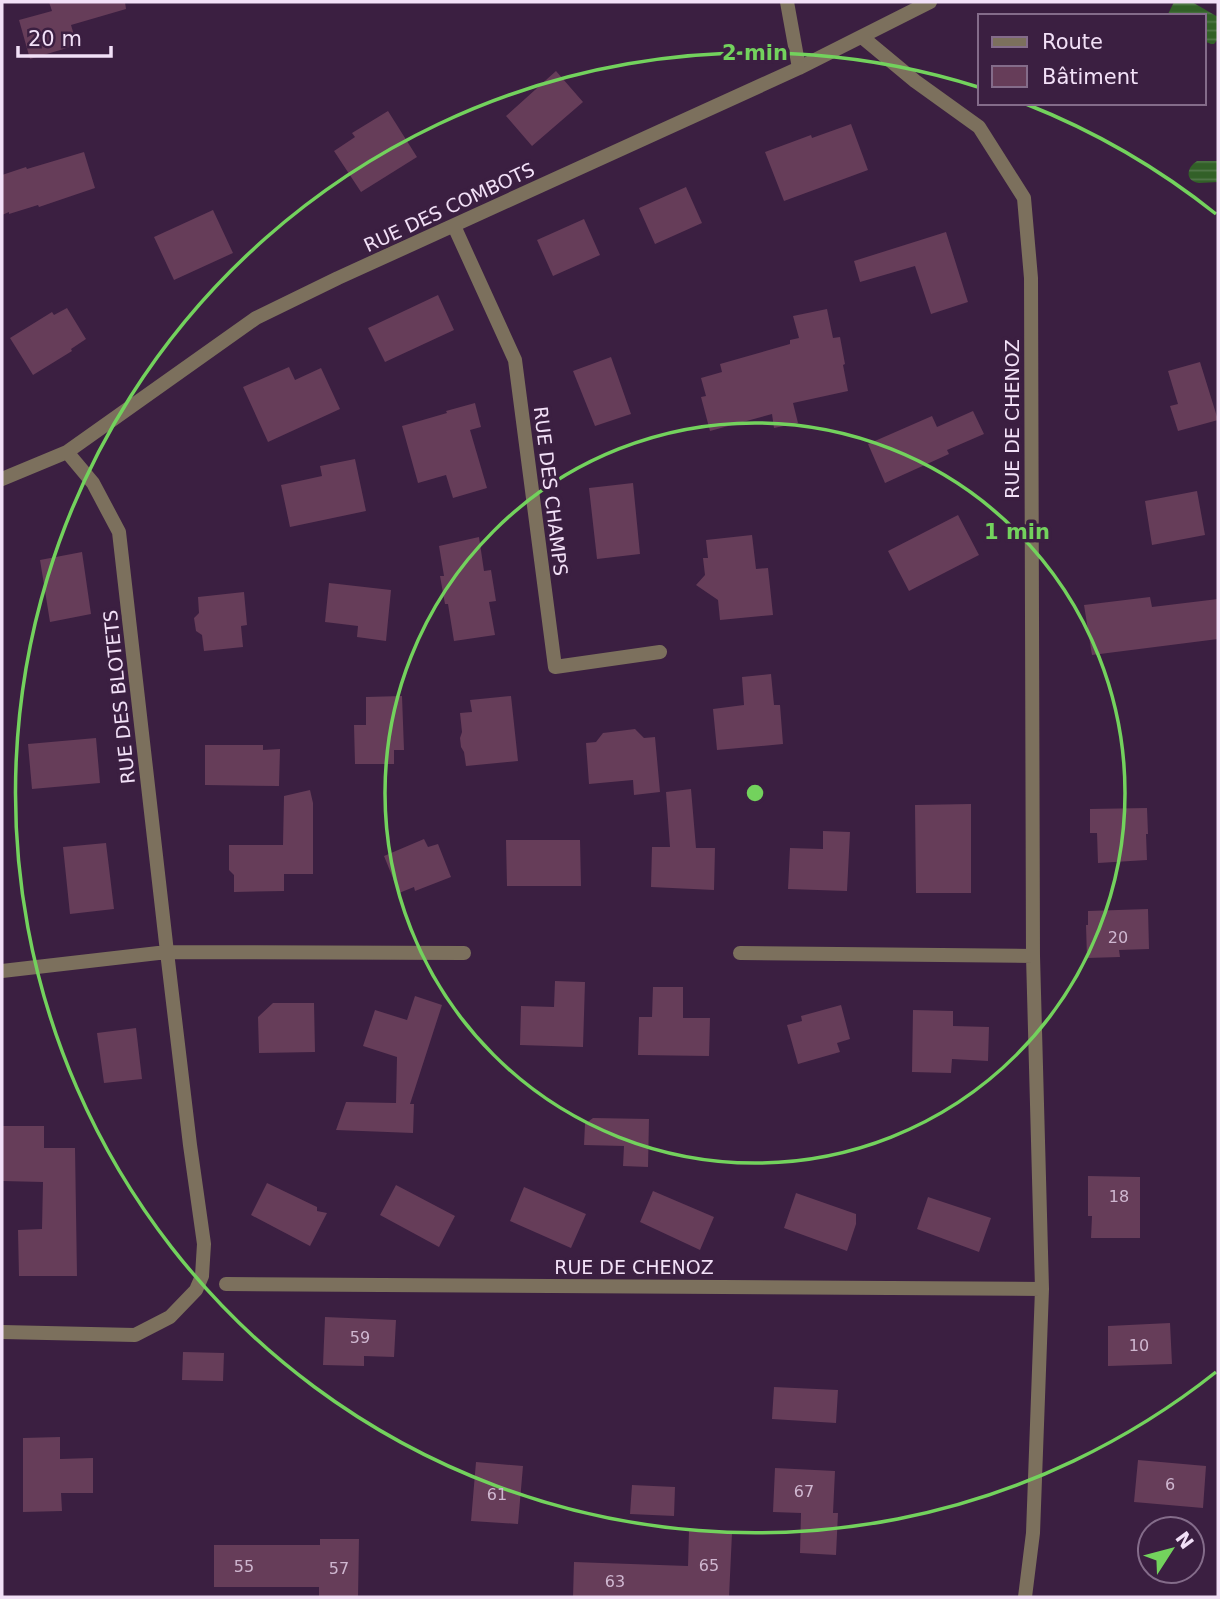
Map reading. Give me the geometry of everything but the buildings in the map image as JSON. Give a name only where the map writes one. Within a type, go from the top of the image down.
[{"type":"street","points":[[787,2],[799,68]]},
{"type":"street","name":"RUE DES COMBOTS","points":[[2,479],[67,452],[256,318],[799,68],[930,2]]},
{"type":"street","name":"RUE DE CHENOZ","points":[[862,37],[979,127],[1024,198],[1031,278],[1032,956],[1042,1289],[1032,1533],[1025,1597]]},
{"type":"street","name":"RUE DES CHAMPS","points":[[454,226],[514,360],[555,667],[660,652]]},
{"type":"street","name":"RUE DES BLOTETS","points":[[2,1332],[135,1335],[170,1317],[196,1290],[202,1276],[204,1244],[190,1145],[119,532],[93,484],[67,452]]},
{"type":"street","points":[[2,971],[167,952],[464,953]]},
{"type":"street","points":[[740,953],[1032,956]]},
{"type":"street","name":"RUE DE CHENOZ","points":[[226,1284],[1042,1289]]},
{"type":"shaded area","points":[[1174,2],[1192,2],[1218,17],[1218,39],[1214,44],[1206,42],[1206,14],[1168,14]]},
{"type":"shaded area","points":[[1197,161],[1218,161],[1218,182],[1199,183],[1191,180],[1189,171]]}]
